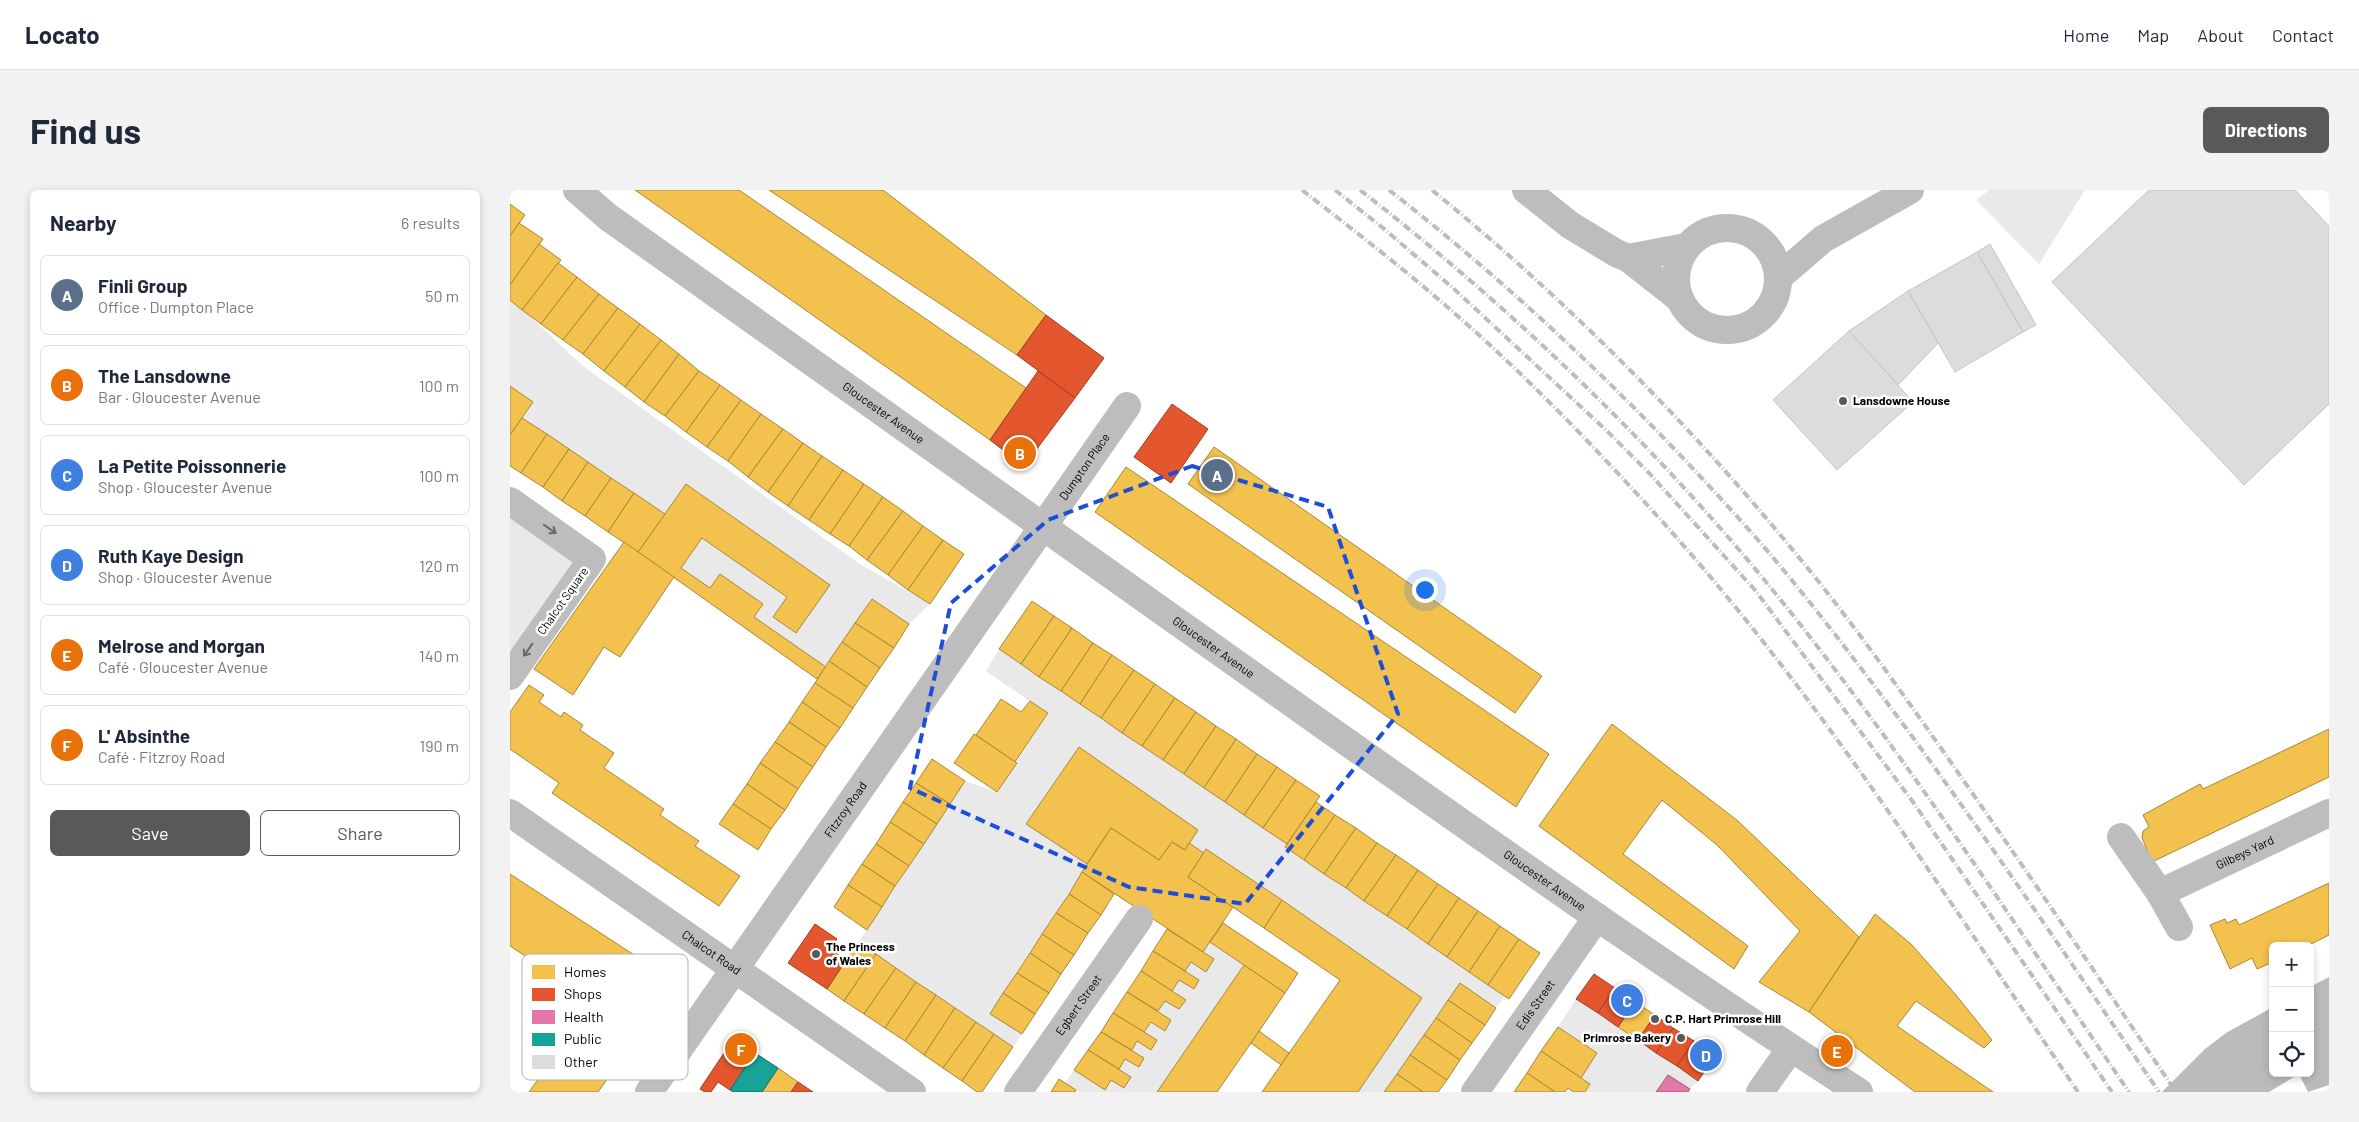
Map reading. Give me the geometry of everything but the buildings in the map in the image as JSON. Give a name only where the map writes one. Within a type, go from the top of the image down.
[{"type":"street","name":"Gloucester Avenue","points":[[577,190],[608,217],[1597,917],[1859,1092]]},
{"type":"street","points":[[1526,190],[1570,225],[1616,253],[1628,258],[1680,299]]},
{"type":"street","points":[[1779,277],[1824,238],[1910,190]]},
{"type":"street","points":[[1728,227],[1745,230],[1764,243],[1771,252],[1779,277],[1778,292],[1772,303],[1761,317],[1746,326],[1728,330],[1713,328],[1700,322],[1688,312],[1680,299],[1676,285],[1677,268],[1680,257],[1686,247],[1695,238],[1710,230],[1728,227]]},
{"type":"street","points":[[1764,243],[1824,238]]},
{"type":"street","points":[[1628,258],[1686,247]]},
{"type":"street","name":"Dumpton Place","points":[[1042,526],[1127,406]]},
{"type":"street","name":"Chalcot Square","points":[[510,502],[592,559],[510,676]]},
{"type":"street","name":"Fitzroy Road","points":[[688,1035],[1042,526]]},
{"type":"street","name":"Chalcot Road","points":[[510,813],[912,1092]]},
{"type":"street","name":"Gilbeys Yard","points":[[2160,893],[2329,813]]},
{"type":"street","points":[[2121,837],[2160,893],[2179,927]]},
{"type":"street","name":"Edis Street","points":[[1474,1092],[1597,917]]},
{"type":"street","name":"Egbert Street","points":[[1018,1092],[1138,919]]},
{"type":"street","points":[[1760,1092],[1791,1048]]},
{"type":"street","name":"Fitzroy Road","points":[[649,1092],[657,1080]]},
{"type":"highlighted area","points":[[1192,466],[1328,507],[1398,714],[1245,904],[1129,887],[910,788],[951,603],[1048,520]]},
{"type":"shaded area","points":[[1989,190],[2085,190],[2039,264],[1976,200]]},
{"type":"shaded area","points":[[510,298],[583,366],[860,564],[930,604],[909,624],[871,599],[826,667],[754,617],[763,604],[720,574],[710,588],[681,568],[702,538],[787,597],[773,617],[795,633],[830,585],[687,484],[665,514],[522,418],[533,402],[510,386]]},
{"type":"shaded area","points":[[510,518],[574,563],[510,654]]},
{"type":"shaded area","points":[[999,649],[1287,844],[1285,848],[1505,996],[1496,1008],[1460,983],[1384,1092],[1358,1092],[1422,998],[1282,900],[1189,843],[1198,830],[1079,747],[1027,824],[1087,864],[990,1014],[1022,1034],[1013,1047],[858,943],[965,781],[997,792],[1048,714],[986,671]]},
{"type":"shaded area","points":[[1210,942],[1244,965],[1157,1092],[1079,1092],[1065,1083],[1074,1070],[1104,1090],[1111,1080],[1124,1088],[1131,1077],[1119,1069],[1125,1059],[1139,1067],[1144,1058],[1132,1050],[1137,1041],[1151,1050],[1144,1032],[1151,1022],[1165,1030],[1171,1020],[1158,1011],[1165,1001],[1179,1009],[1185,1000],[1172,991],[1179,980],[1194,989],[1199,980],[1185,971],[1191,962],[1206,971],[1214,960],[1203,952]]},
{"type":"shaded area","points":[[2329,977],[2329,1085],[2308,1092],[2300,1077],[2314,1077],[2314,985]]},
{"type":"shaded area","points":[[1576,999],[1698,1081],[1690,1089],[1668,1075],[1656,1092],[1585,1092],[1590,1084],[1581,1078],[1597,1053],[1558,1027]]},
{"type":"shaded area","points":[[2269,1009],[2269,1077],[2294,1077],[2269,1092],[2162,1092],[2205,1049],[2226,1033]]},
{"type":"railway","points":[[1302,190],[1421,285],[1525,378],[1634,490],[1718,586],[1774,655],[1879,798],[2078,1092]]},
{"type":"railway","points":[[1335,190],[1453,288],[1607,431],[1649,473],[1755,590],[1913,802],[2112,1092]]},
{"type":"railway","points":[[1360,190],[1473,283],[1582,382],[1634,434],[1733,543],[1827,658],[1872,719],[2002,904],[2129,1092]]},
{"type":"railway","points":[[1389,190],[1487,271],[1581,356],[1672,446],[1758,540],[1815,609],[1906,728],[2002,863],[2159,1092]]},
{"type":"railway","points":[[1432,190],[1534,278],[1631,371],[1723,468],[1810,571],[1861,637],[1943,751],[2176,1092]]},
{"type":"place","name":"Lansdowne House","points":[[1843,401]]},
{"type":"place","name":"The Lansdowne","points":[[1020,453]]},
{"type":"place","name":"Finli Group","points":[[1217,475]]},
{"type":"place","name":"The Princess of Wales","points":[[816,954]]},
{"type":"place","name":"La Petite Poissonnerie","points":[[1627,1000]]},
{"type":"place","name":"C.P. Hart Primrose Hill","points":[[1655,1019]]},
{"type":"place","name":"Primrose Bakery","points":[[1681,1038]]},
{"type":"place","name":"L' Absinthe","points":[[741,1049]]},
{"type":"place","name":"Melrose and Morgan","points":[[1837,1051]]},
{"type":"place","name":"Ruth Kaye Design","points":[[1706,1055]]}]
